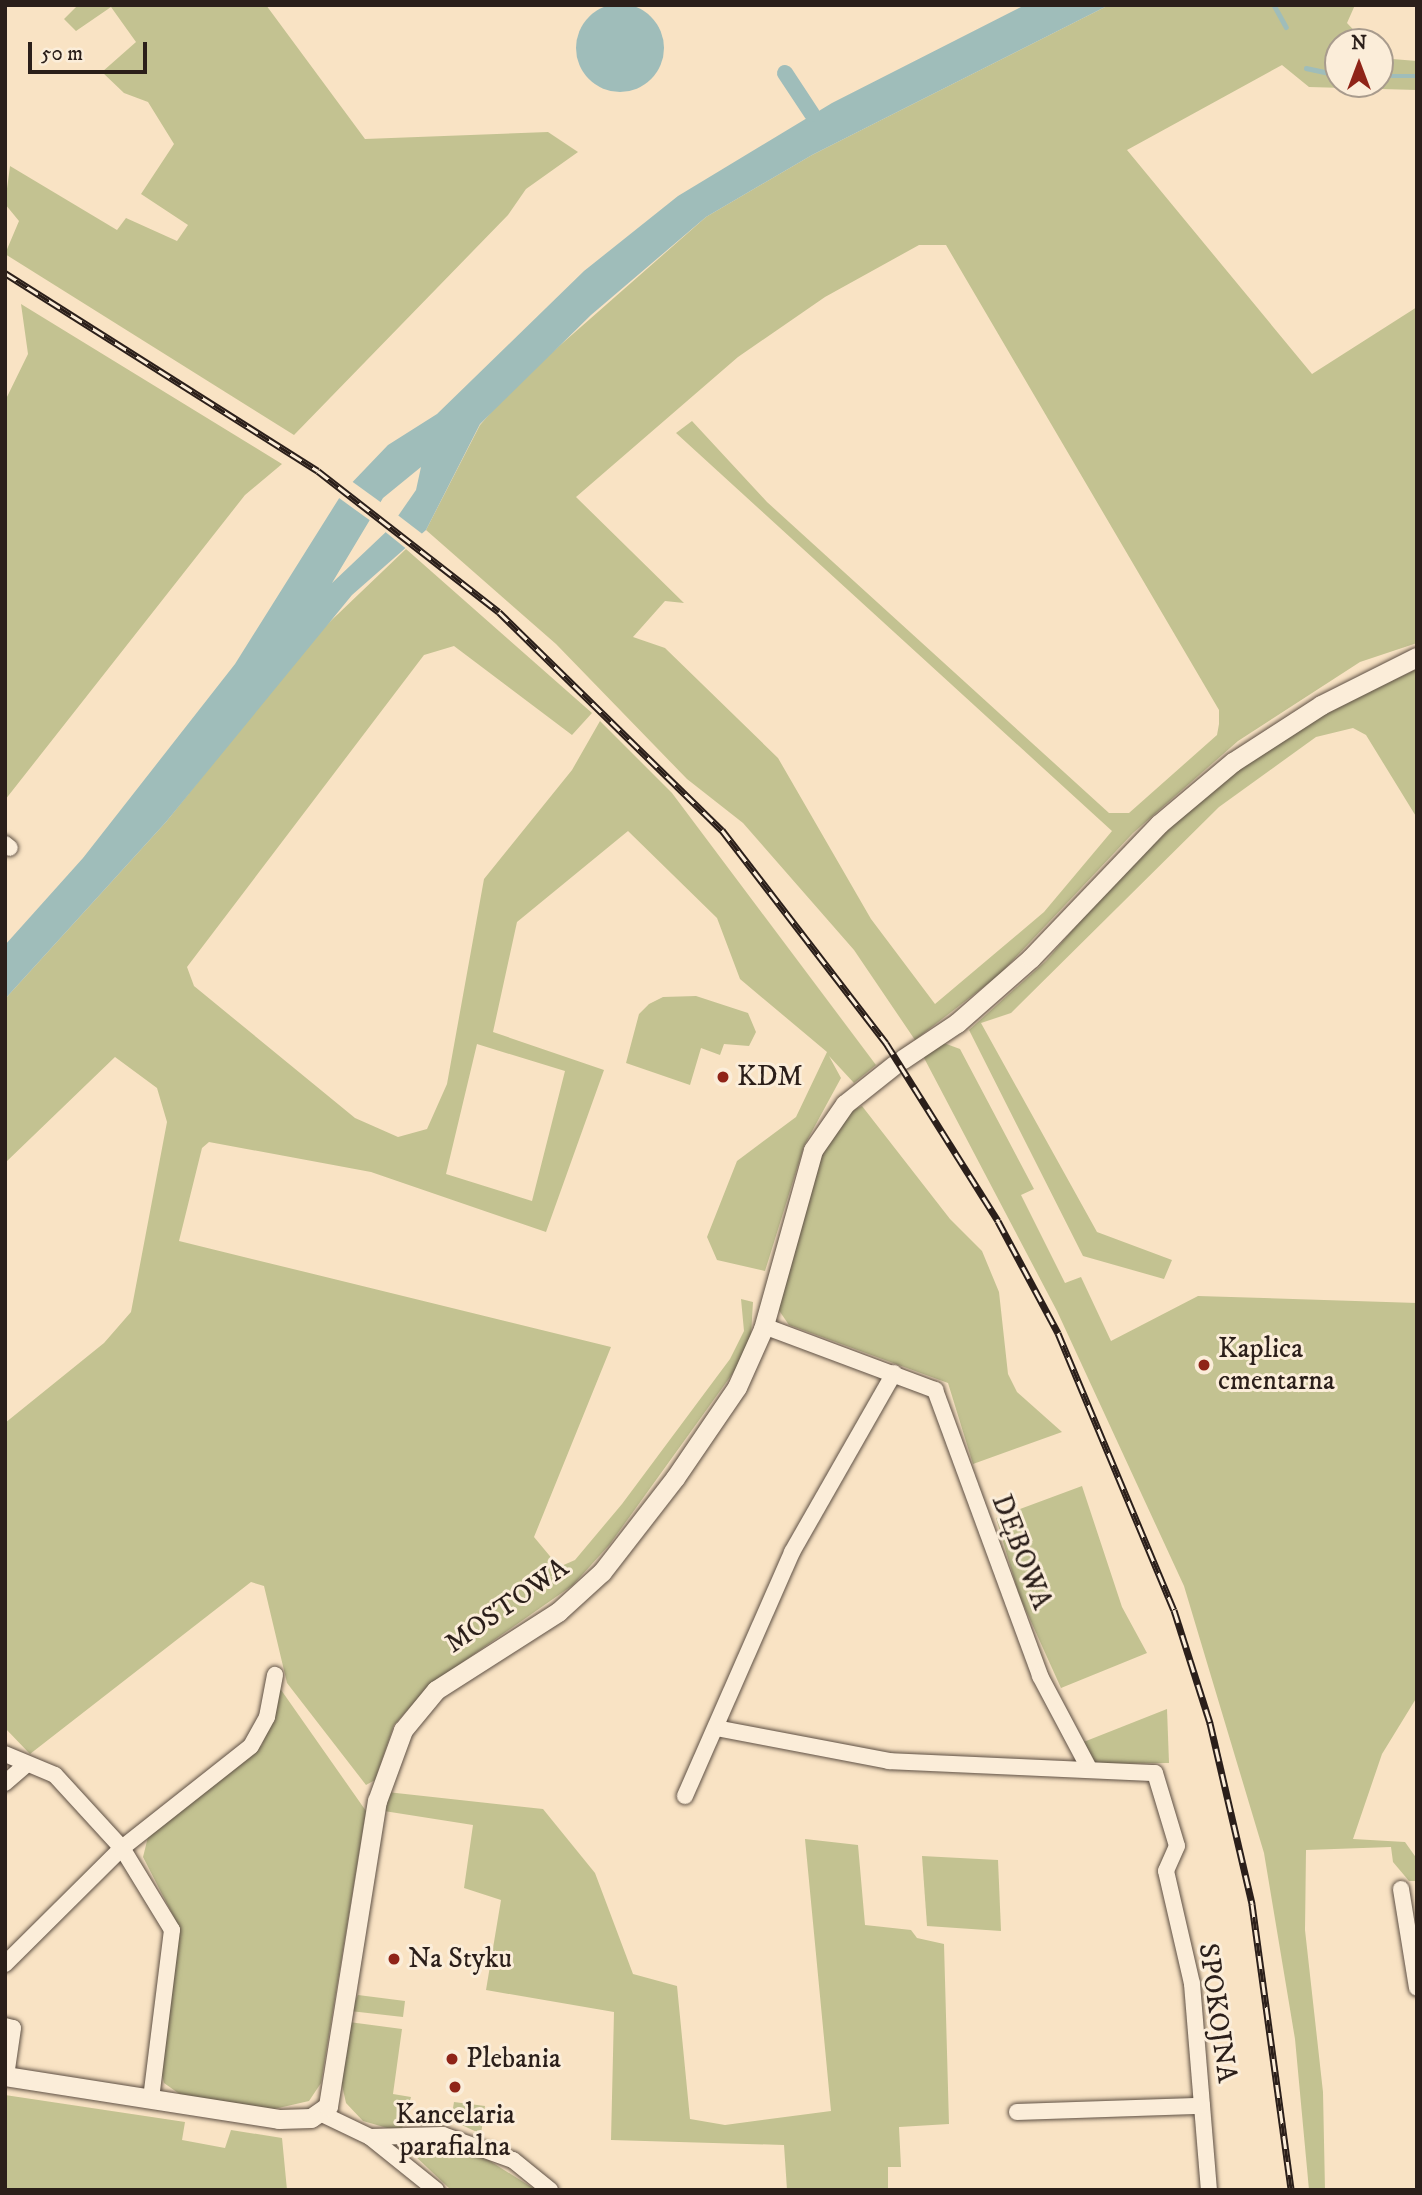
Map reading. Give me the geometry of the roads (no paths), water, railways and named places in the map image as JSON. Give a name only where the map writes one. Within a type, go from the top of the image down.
[{"type":"street","name":"MOSTOWA","points":[[320,2113],[334,2083],[377,1801],[403,1730],[436,1690],[558,1612],[601,1572],[737,1387],[764,1326],[813,1150],[845,1104],[1012,975],[1159,824],[1233,762],[1321,705],[1417,657]]},
{"type":"street","name":"DĘBOWA","points":[[764,1326],[935,1390],[1040,1676],[1089,1768]]},
{"type":"street","points":[[685,1796],[792,1552],[894,1373]]},
{"type":"street","points":[[5,1964],[122,1848],[251,1746],[267,1717],[275,1675]]},
{"type":"street","points":[[716,1728],[889,1761],[1089,1768]]},
{"type":"street","points":[[5,1754],[55,1775],[122,1848],[173,1930],[151,2098]]},
{"type":"street","points":[[5,1783],[26,1765]]},
{"type":"street","name":"SPOKOJNA","points":[[1089,1768],[1155,1773],[1177,1846],[1166,1871],[1192,1984],[1209,2190]]},
{"type":"street","points":[[1401,1889],[1417,1988]]},
{"type":"street","points":[[5,2026],[13,2028],[6,2076],[279,2119],[320,2113],[370,2137],[436,2190]]},
{"type":"street","points":[[1017,2112],[1202,2106]]},
{"type":"street","points":[[370,2137],[443,2136],[513,2160],[550,2190]]},
{"type":"water","points":[[620,4],[637,8],[651,17],[660,31],[664,48],[660,65],[651,79],[637,88],[620,92],[603,88],[589,79],[580,65],[576,48],[580,31],[589,17],[603,8]]},
{"type":"water","points":[[1025,5],[1109,5],[812,155],[706,217],[591,315],[480,424],[426,530],[352,595],[166,822],[5,999],[5,945],[83,858],[235,664],[343,492],[388,445],[437,414],[584,271],[678,196],[832,103]],"holes":[[[421,467],[416,490],[389,529],[332,583],[383,498]]]},
{"type":"waterway","points":[[1274,5],[1286,27]]},
{"type":"waterway","points":[[1306,68],[1324,72]]},
{"type":"waterway","points":[[785,73],[812,114]]},
{"type":"waterway","points":[[1394,76],[1417,76]]},
{"type":"railway","points":[[5,273],[318,471],[499,612],[722,830],[886,1043],[998,1221],[1058,1333],[1174,1610],[1210,1723],[1252,1904],[1291,2190]]},
{"type":"place","name":"KDM","points":[[723,1077]]},
{"type":"place","name":"Kaplica cmentarna","points":[[1204,1365]]},
{"type":"place","name":"Na Styku","points":[[394,1959]]},
{"type":"place","name":"Plebania","points":[[452,2059]]},
{"type":"place","name":"Kancelaria parafialna","points":[[455,2087]]}]
